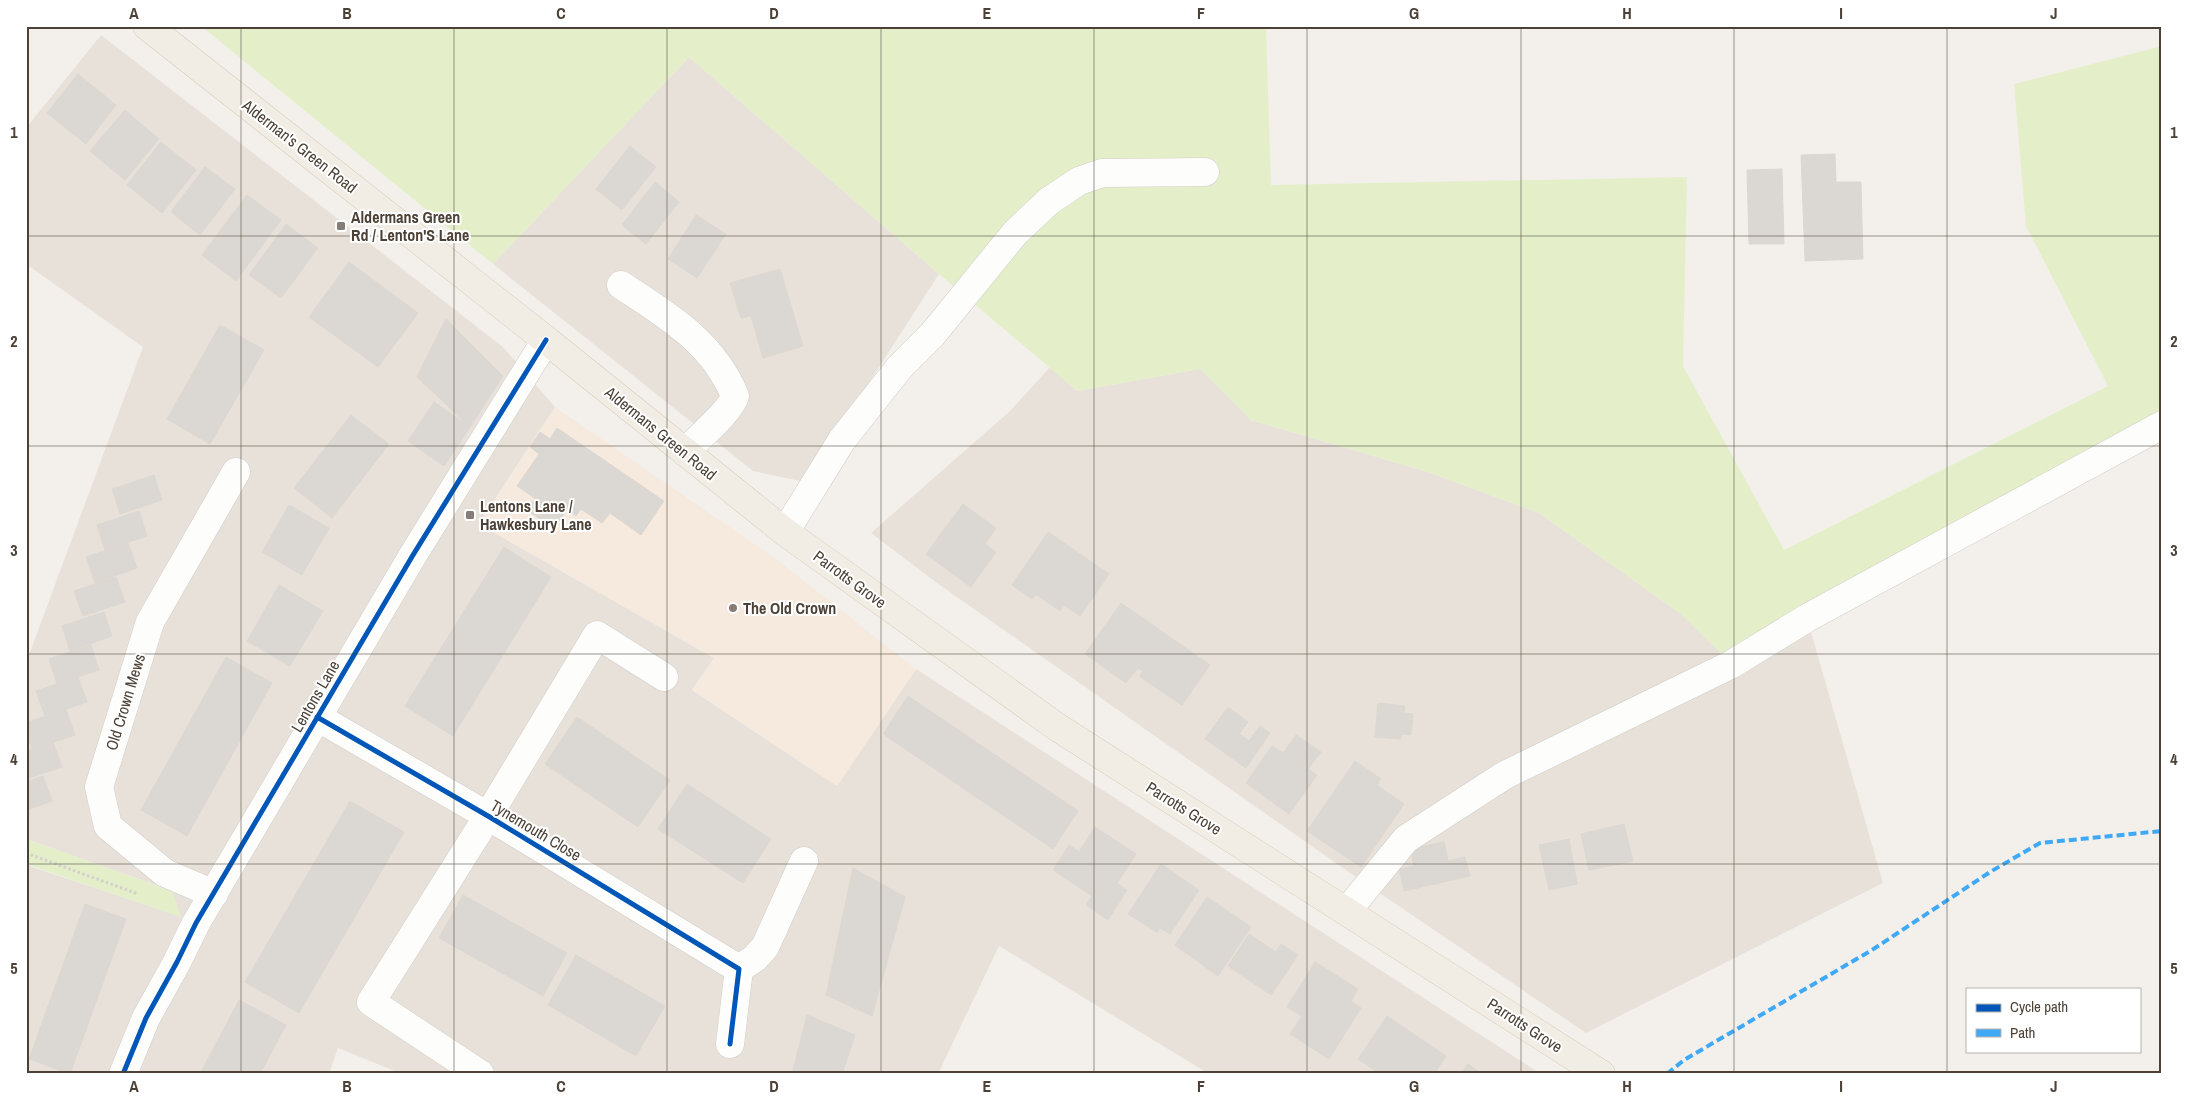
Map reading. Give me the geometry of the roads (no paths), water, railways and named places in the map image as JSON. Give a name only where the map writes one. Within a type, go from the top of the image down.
[{"type":"main road","name":"Alderman's Green Road","points":[[148,26],[546,340]]},
{"type":"main road","name":"Aldermans Green Road","points":[[546,340],[781,529]]},
{"type":"main road","name":"Parrotts Grove","points":[[781,529],[1056,727],[1602,1074]]},
{"type":"street","points":[[781,529],[842,440],[900,368],[932,335],[1015,233],[1049,201],[1079,182],[1102,173],[1205,172]]},
{"type":"street","points":[[621,285],[680,325],[710,353],[725,373],[735,396],[728,410],[703,432],[685,452]]},
{"type":"street","name":"Lentons Lane","points":[[123,1074],[146,1018],[178,962],[196,923],[413,555],[546,340]]},
{"type":"street","points":[[1347,911],[1406,839],[1505,775],[1706,678],[1807,618],[2162,425]]},
{"type":"street","name":"Old Crown Mews","points":[[214,894],[165,873],[108,826],[98,787],[150,622],[236,472]]},
{"type":"street","points":[[480,1074],[371,1002],[488,816],[597,634],[664,677]]},
{"type":"street","name":"Tynemouth Close","points":[[318,716],[488,816],[738,969]]},
{"type":"street","points":[[730,1044],[738,969],[755,958],[765,947],[804,861]]},
{"type":"place","name":"Aldermans Green Rd / Lenton'S Lane","points":[[341,226]]},
{"type":"place","name":"Lentons Lane / Hawkesbury Lane","points":[[470,515]]},
{"type":"place","name":"The Old Crown","points":[[733,608]]}]
